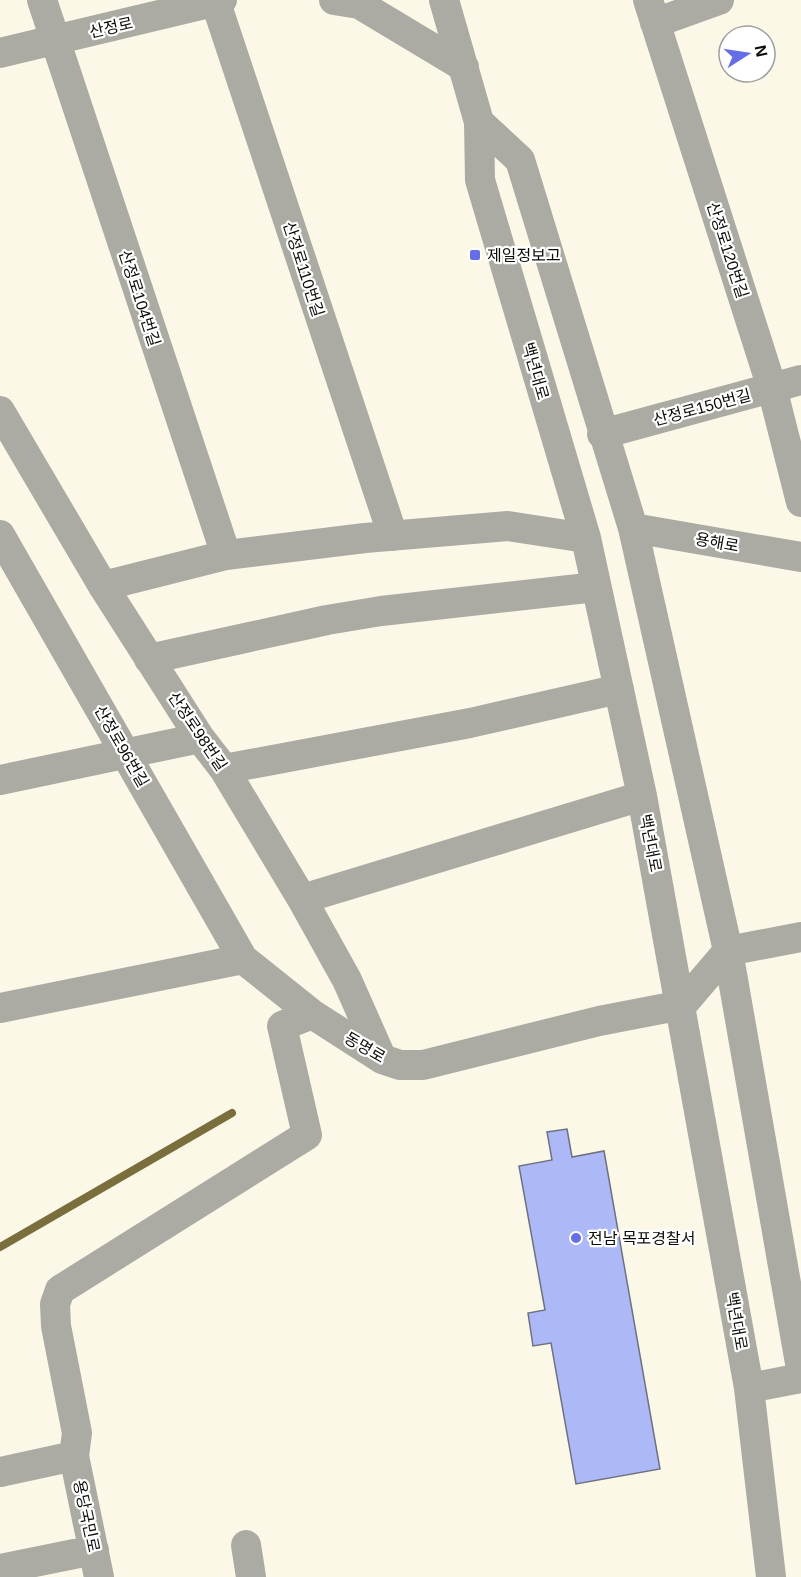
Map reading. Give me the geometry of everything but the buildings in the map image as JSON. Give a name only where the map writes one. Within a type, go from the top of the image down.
[{"type":"street","name":"산정로104번길","points":[[42,0],[226,555]]},
{"type":"street","points":[[334,0],[359,4],[464,67]]},
{"type":"street","name":"백년대로","points":[[444,0],[479,122],[480,180],[586,538],[642,796],[749,1388],[771,1577]]},
{"type":"street","points":[[652,12],[719,0]]},
{"type":"street","name":"산정로","points":[[0,53],[218,1]]},
{"type":"street","name":"산정로110번길","points":[[218,1],[393,536]]},
{"type":"street","name":"산정로120번길","points":[[652,12],[772,388],[801,502]]},
{"type":"street","points":[[479,122],[520,160],[602,434],[633,528],[728,951],[801,1370]]},
{"type":"street","name":"산정로150번길","points":[[602,434],[801,380]]},
{"type":"street","name":"산정로98번길","points":[[0,411],[103,586],[200,738],[224,769],[302,899],[346,980],[382,1059]]},
{"type":"street","points":[[103,586],[226,555],[393,536],[508,526],[586,538]]},
{"type":"street","name":"용해로","points":[[633,528],[801,557]]},
{"type":"street","name":"산정로96번길","points":[[0,535],[243,959]]},
{"type":"street","points":[[149,659],[327,620],[381,611],[596,587]]},
{"type":"street","points":[[224,769],[492,718],[619,689]]},
{"type":"street","points":[[0,780],[200,738]]},
{"type":"street","points":[[302,899],[642,796]]},
{"type":"street","points":[[681,1005],[728,951],[801,937]]},
{"type":"street","points":[[0,1008],[243,959]]},
{"type":"street","name":"동명로","points":[[243,959],[312,1014],[382,1059],[400,1065],[423,1065],[598,1021],[681,1005]]},
{"type":"street","name":"용당국민로","points":[[96,1563],[74,1456],[77,1433],[56,1326],[55,1304],[60,1290],[307,1135],[282,1026],[312,1014]]},
{"type":"street","points":[[749,1388],[801,1378]]},
{"type":"street","points":[[0,1472],[74,1456]]},
{"type":"street","points":[[246,1545],[251,1577]]},
{"type":"street","points":[[0,1569],[96,1563]]},
{"type":"waterway","points":[[0,1247],[232,1113]]},
{"type":"place","name":"제일정보고","points":[[475,255]]},
{"type":"place","name":"전남 목포경찰서","points":[[576,1238]]}]
